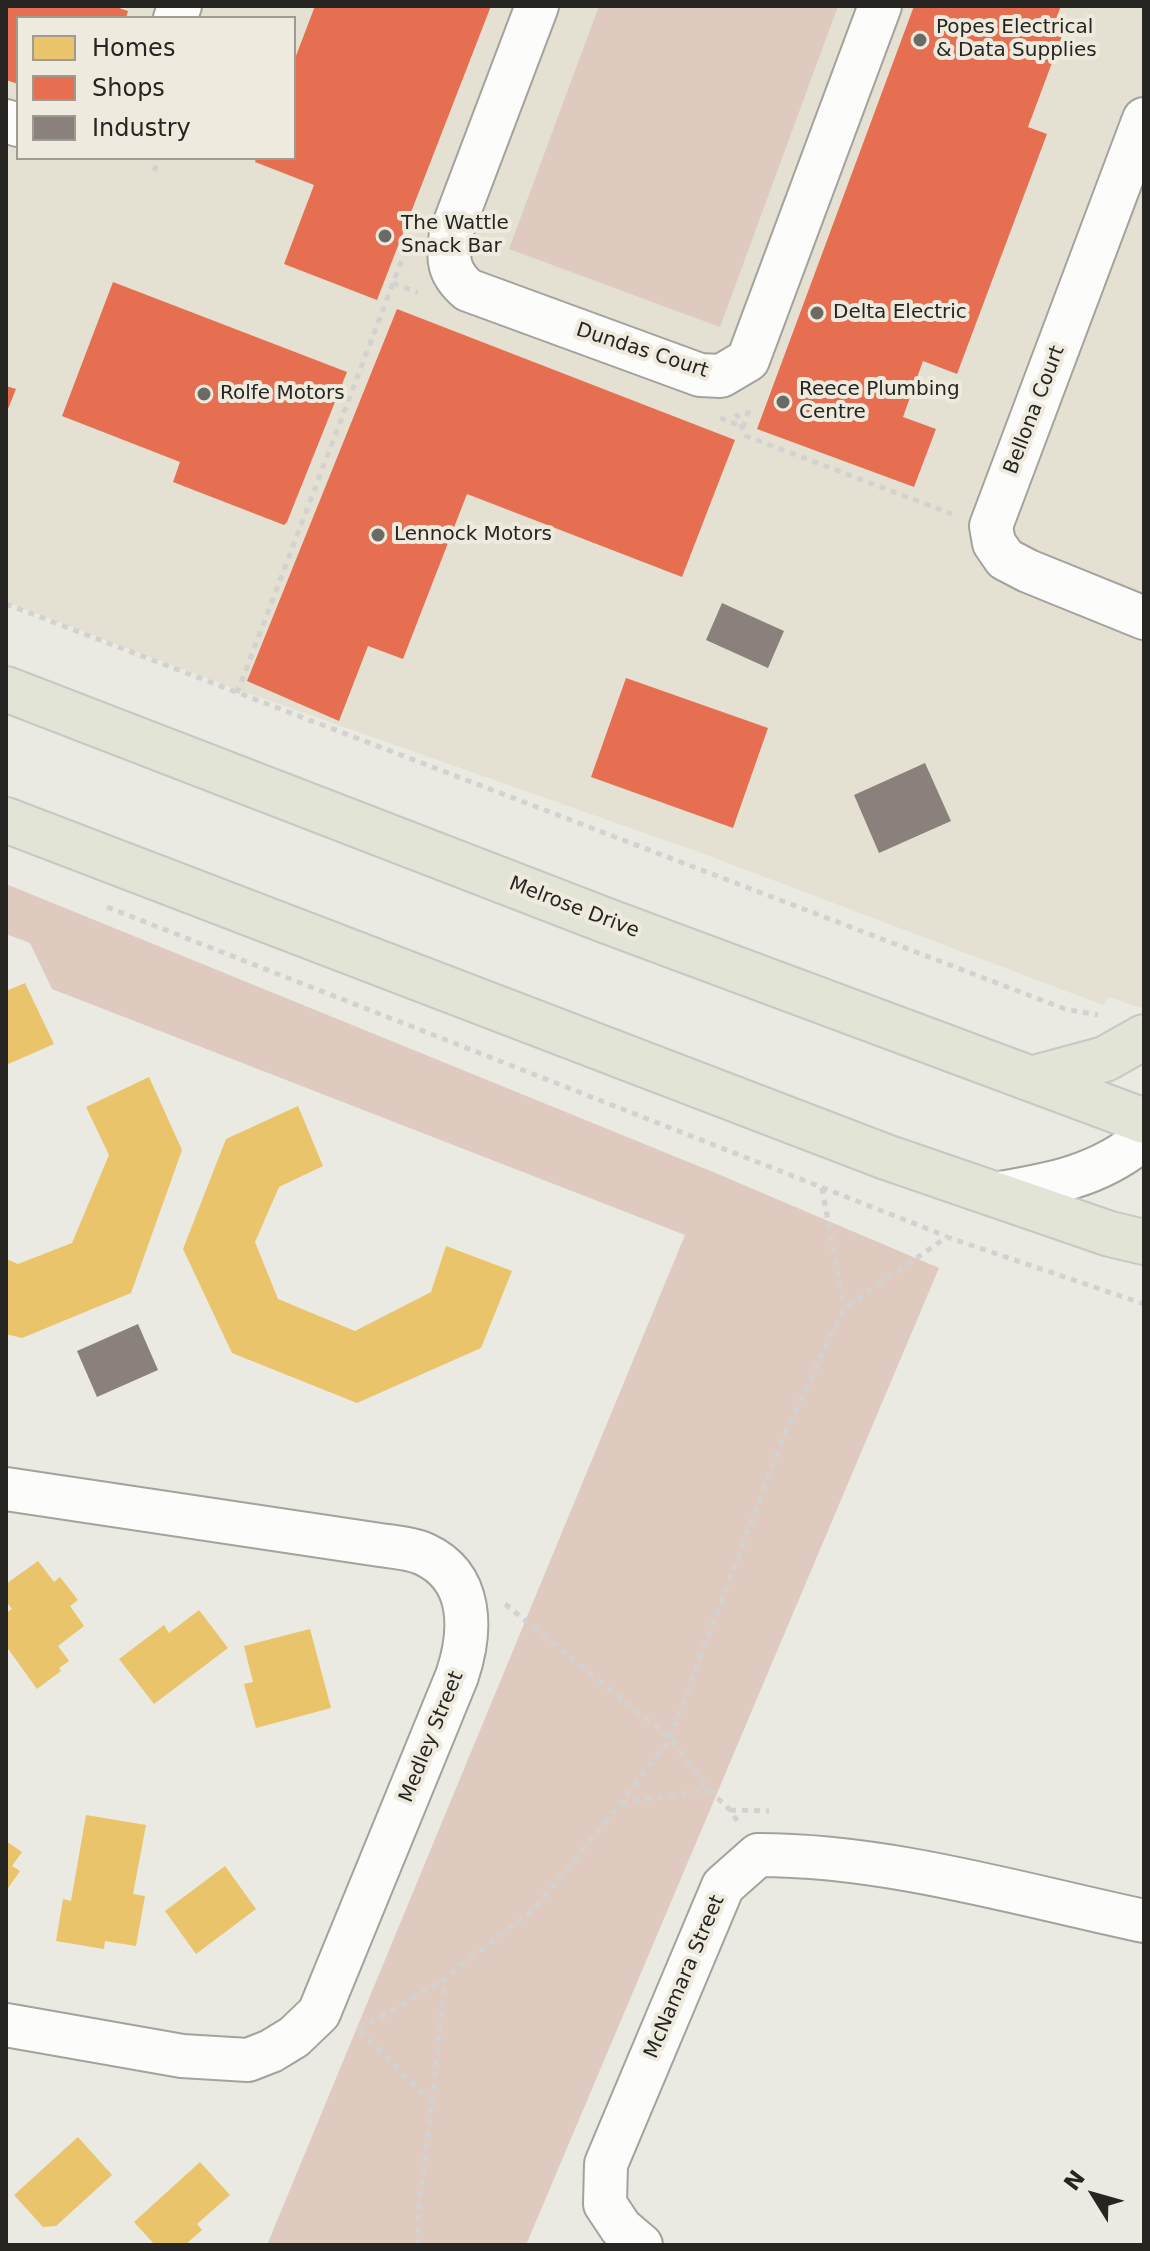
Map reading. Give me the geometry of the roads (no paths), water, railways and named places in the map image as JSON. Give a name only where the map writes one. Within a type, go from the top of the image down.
[{"type":"main road","name":"Melrose Drive","points":[[6,689],[607,921],[1144,1121]]},
{"type":"main road","points":[[6,820],[886,1157],[1110,1234],[1144,1242]]},
{"type":"main road","points":[[1031,1079],[1105,1059],[1128,1027]]},
{"type":"street","name":"Dundas Court","points":[[537,6],[451,233],[448,251],[454,278],[468,290],[700,375],[730,396],[748,360],[880,6]]},
{"type":"street","name":"Bellona Court","points":[[1144,119],[991,526],[994,543],[1005,559],[1144,618]]},
{"type":"street","points":[[994,1194],[1080,1176],[1115,1160],[1144,1138]]},
{"type":"street","name":"Medley Street","points":[[6,1489],[421,1553],[436,1561],[460,1589],[468,1626],[465,1651],[457,1676],[319,2013],[294,2037],[248,2060],[182,2056],[6,2025]]},
{"type":"street","name":"McNamara Street","points":[[641,2245],[621,2228],[605,2204],[606,2164],[723,1886],[758,1855],[804,1855],[908,1870],[1144,1921]]},
{"type":"place","name":"Popes Electrical & Data Supplies","points":[[920,40]]},
{"type":"place","name":"The Wattle Snack Bar","points":[[385,236]]},
{"type":"place","name":"Delta Electric","points":[[817,313]]},
{"type":"place","name":"Rolfe Motors","points":[[204,394]]},
{"type":"place","name":"Reece Plumbing Centre","points":[[783,402]]},
{"type":"place","name":"Lennock Motors","points":[[378,535]]}]
